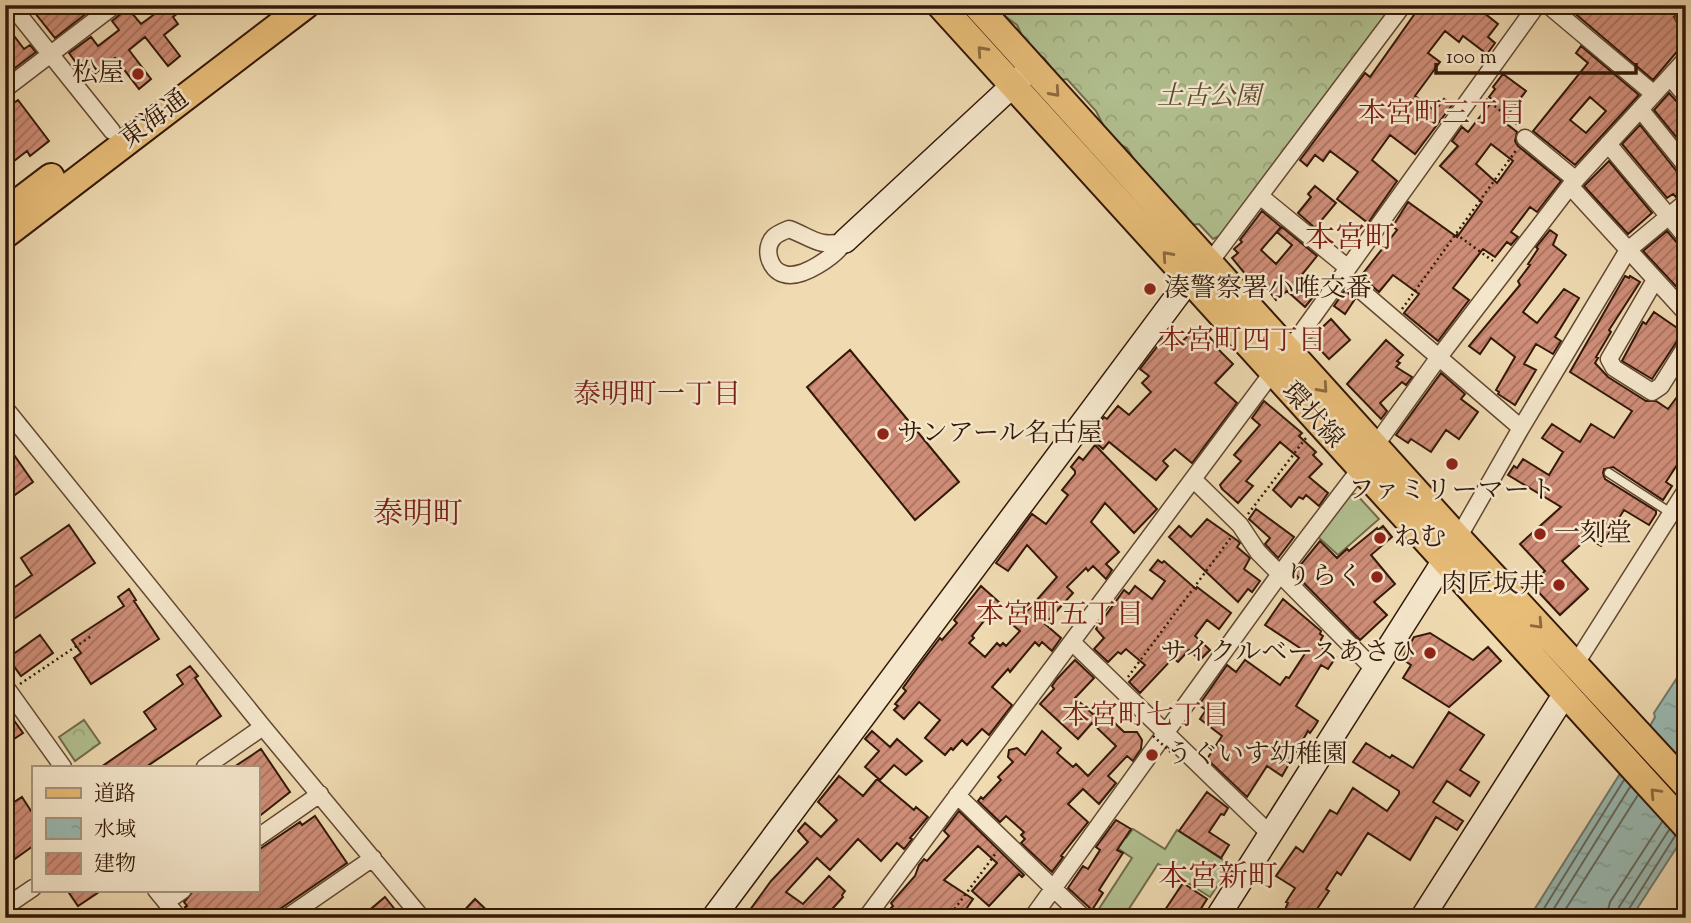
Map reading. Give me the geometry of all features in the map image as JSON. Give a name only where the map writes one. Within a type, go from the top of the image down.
[{"type":"main road","name":"東海通","points":[[5,212],[276,5]]},
{"type":"main road","name":"東海通","points":[[5,235],[306,5]]},
{"type":"main road","name":"環状線","points":[[940,5],[1686,826]]},
{"type":"main road","name":"環状線","points":[[976,5],[1458,538],[1686,785]]},
{"type":"street","points":[[11,5],[112,131]]},
{"type":"street","points":[[5,89],[115,5]]},
{"type":"street","points":[[1210,262],[1403,5]]},
{"type":"street","points":[[866,918],[1289,350],[1537,5]]},
{"type":"street","points":[[1548,5],[1654,94]]},
{"type":"street","points":[[1375,446],[1439,357],[1573,183],[1686,59]]},
{"type":"street","points":[[845,241],[1032,67]]},
{"type":"street","points":[[1670,77],[1686,96]]},
{"type":"street","points":[[1640,109],[1686,166]]},
{"type":"street","points":[[1525,138],[1573,183],[1628,250],[1686,313]]},
{"type":"street","points":[[1608,144],[1686,237]]},
{"type":"street","points":[[1260,196],[1345,271],[1395,320],[1521,428]]},
{"type":"street","points":[[1217,918],[1458,538],[1628,250],[1686,202]]},
{"type":"street","points":[[713,918],[1189,280]]},
{"type":"street","points":[[1655,280],[1609,359],[1614,368],[1652,393],[1661,386],[1686,346]]},
{"type":"street","points":[[5,408],[263,727],[422,918]]},
{"type":"street","points":[[1032,918],[1159,734],[1360,469]]},
{"type":"street","points":[[1193,480],[1240,525],[1258,552],[1375,670]]},
{"type":"street","points":[[1575,665],[1686,490]]},
{"type":"street","points":[[1072,642],[1119,688],[1159,734],[1270,834]]},
{"type":"street","points":[[7,689],[62,766]]},
{"type":"street","points":[[1422,918],[1565,694]]},
{"type":"street","points":[[206,766],[263,727]]},
{"type":"street","points":[[259,837],[320,794]]},
{"type":"street","points":[[957,795],[1084,918]]},
{"type":"street","points":[[286,918],[373,858]]},
{"type":"street","points":[[5,907],[32,889]]},
{"type":"street","points":[[161,896],[179,918]]},
{"type":"lane","points":[[1609,473],[1671,513]]},
{"type":"path","points":[[1395,320],[1528,134],[1475,91]]},
{"type":"path","points":[[1457,234],[1506,270]]},
{"type":"path","points":[[1119,688],[1318,422]]},
{"type":"path","points":[[7,689],[93,635]]},
{"type":"path","points":[[1159,734],[1173,754]]},
{"type":"path","points":[[948,918],[1004,841]]},
{"type":"green space","name":"土古公園","points":[[990,5],[1396,5],[1223,234],[1213,239],[1199,224],[1190,225],[1163,198],[1152,179],[1138,166],[1127,148],[1111,140],[1096,111],[1067,79],[1060,80],[1044,58],[1029,50],[1017,25]]},
{"type":"green space","points":[[1356,494],[1379,519],[1338,555],[1317,536],[1349,495]]},
{"type":"green space","points":[[84,720],[100,743],[75,761],[59,737]]},
{"type":"green space","points":[[1108,826],[1126,838],[1133,829],[1165,849],[1177,830],[1231,865],[1210,897],[1158,864],[1123,918],[1093,918],[1132,858],[1101,837]]},
{"type":"water","points":[[1686,664],[1686,833],[1631,918],[1529,918],[1650,726],[1655,717],[1654,713]]},
{"type":"building","points":[[46,5],[97,5],[55,38],[35,13]]},
{"type":"building","points":[[125,5],[141,24],[167,5],[188,5],[173,17],[178,24],[164,35],[180,56],[168,66],[145,37],[129,50],[151,79],[139,89],[115,58],[88,79],[69,53],[91,37],[98,46],[119,30],[112,21],[122,13]]},
{"type":"building","points":[[1421,5],[1445,5],[1452,10],[1456,5],[1474,5],[1498,24],[1488,37],[1495,43],[1487,54],[1463,36],[1459,42],[1445,31],[1428,53],[1440,62],[1415,96],[1435,111],[1444,99],[1452,105],[1415,154],[1390,135],[1372,160],[1397,181],[1368,223],[1337,199],[1358,172],[1330,151],[1323,161],[1315,155],[1307,166],[1300,160],[1365,73],[1370,77]]},
{"type":"building","points":[[1565,5],[1686,5],[1674,17],[1678,24],[1686,22],[1686,41],[1653,80]]},
{"type":"building","points":[[5,24],[24,49],[30,45],[36,52],[15,68],[12,65],[5,70]]},
{"type":"building","points":[[1581,46],[1639,95],[1575,165],[1533,131],[1588,63],[1576,53]],"holes":[[[1590,97],[1606,111],[1586,133],[1570,120]]]},
{"type":"building","points":[[1503,74],[1526,91],[1503,121],[1517,132],[1515,141],[1518,146],[1561,181],[1537,212],[1530,207],[1511,232],[1518,237],[1511,245],[1507,242],[1495,257],[1483,249],[1453,288],[1469,300],[1438,341],[1404,313],[1419,294],[1393,275],[1379,292],[1361,276],[1397,230],[1393,226],[1408,202],[1457,237],[1482,202],[1440,166],[1458,146],[1452,141],[1462,127],[1468,132],[1493,100],[1489,97],[1495,89],[1493,87]],"holes":[[[1491,144],[1513,161],[1497,183],[1476,164]]]},
{"type":"building","points":[[1669,93],[1678,103],[1686,106],[1686,149],[1654,110]]},
{"type":"building","points":[[18,100],[49,141],[30,156],[27,151],[5,168],[5,109]]},
{"type":"building","points":[[1640,125],[1678,173],[1686,176],[1686,192],[1667,198],[1622,144]]},
{"type":"building","points":[[1609,161],[1652,213],[1628,234],[1584,186]]},
{"type":"building","points":[[1315,186],[1336,203],[1315,228],[1298,213],[1311,197],[1308,194]]},
{"type":"building","points":[[1262,211],[1281,227],[1261,250],[1276,264],[1292,245],[1277,232],[1282,227],[1317,256],[1301,276],[1318,291],[1305,307],[1287,291],[1276,300],[1264,285],[1261,288],[1246,275],[1232,258],[1238,253],[1234,249],[1242,242],[1240,240]]},
{"type":"building","points":[[1550,230],[1557,235],[1553,245],[1566,255],[1523,312],[1537,323],[1564,289],[1579,298],[1555,337],[1561,341],[1553,354],[1536,344],[1524,364],[1536,370],[1515,405],[1496,390],[1515,357],[1491,338],[1480,354],[1469,346],[1520,285],[1518,281],[1530,265],[1528,264],[1538,249],[1536,247]]},
{"type":"building","points":[[1667,231],[1678,244],[1686,247],[1686,297],[1643,251]]},
{"type":"building","points":[[1625,276],[1640,282],[1609,330],[1611,332],[1595,363],[1608,377],[1646,401],[1656,401],[1668,409],[1686,385],[1686,451],[1666,482],[1672,486],[1663,500],[1613,467],[1604,469],[1605,479],[1656,511],[1656,514],[1649,525],[1624,510],[1601,546],[1588,538],[1562,561],[1588,589],[1560,615],[1531,584],[1545,571],[1520,544],[1561,507],[1508,475],[1523,459],[1549,475],[1563,452],[1542,438],[1552,424],[1580,442],[1591,424],[1614,438],[1632,411],[1570,372]]},
{"type":"building","points":[[1345,290],[1355,299],[1345,314],[1334,306]]},
{"type":"building","points":[[1654,312],[1683,332],[1652,379],[1622,361],[1643,322],[1646,324]]},
{"type":"building","points":[[1331,319],[1350,340],[1329,359],[1310,339]]},
{"type":"building","points":[[1200,326],[1233,364],[1215,383],[1237,403],[1192,463],[1175,449],[1163,461],[1168,466],[1156,480],[1109,442],[1103,449],[1089,437],[1104,417],[1107,419],[1118,406],[1129,415],[1151,392],[1142,383],[1149,376],[1140,369],[1163,339],[1174,348]]},
{"type":"building","points":[[1386,340],[1403,355],[1397,361],[1400,363],[1396,367],[1412,377],[1406,385],[1402,382],[1380,403],[1387,411],[1381,419],[1347,384]]},
{"type":"building","name":"サンアール名古屋","points":[[850,350],[959,482],[915,520],[807,387]]},
{"type":"building","points":[[1441,373],[1465,394],[1461,399],[1478,412],[1459,439],[1446,430],[1431,452],[1411,439],[1408,443],[1396,435]]},
{"type":"building","points":[[1264,401],[1302,433],[1299,436],[1316,452],[1313,455],[1322,464],[1309,477],[1328,493],[1319,506],[1306,495],[1303,499],[1299,497],[1291,507],[1273,490],[1299,458],[1280,442],[1246,481],[1253,486],[1238,503],[1222,489],[1220,485],[1241,461],[1234,455],[1260,425],[1252,418]]},
{"type":"building","points":[[5,442],[33,482],[5,502]]},
{"type":"building","points":[[1095,445],[1157,509],[1134,533],[1105,503],[1091,522],[1119,552],[1106,564],[1112,570],[1106,579],[1093,566],[1088,571],[1086,568],[1067,587],[1073,593],[1045,624],[1061,638],[1052,651],[1042,642],[1039,646],[1035,642],[1010,672],[1008,669],[992,687],[1012,705],[989,735],[982,729],[967,745],[962,740],[945,755],[925,738],[940,720],[919,702],[904,719],[894,710],[898,706],[895,704],[906,691],[903,688],[918,667],[940,638],[942,640],[957,623],[954,620],[981,586],[999,602],[969,643],[985,657],[997,643],[1006,646],[1020,631],[1014,626],[1057,577],[1027,545],[1008,571],[996,563],[1032,514],[1046,524],[1068,495],[1062,490],[1075,474],[1071,467],[1079,457],[1083,460]]},
{"type":"building","points":[[1256,509],[1294,537],[1278,558],[1265,544],[1270,538],[1249,519]]},
{"type":"building","points":[[1207,519],[1240,543],[1237,547],[1250,558],[1244,569],[1260,581],[1252,592],[1248,589],[1238,602],[1169,537],[1179,526],[1191,537]]},
{"type":"building","points":[[69,525],[95,563],[5,625],[5,594],[32,575],[21,558]]},
{"type":"building","points":[[1383,526],[1392,537],[1371,555],[1395,584],[1374,602],[1387,615],[1360,640],[1294,573],[1320,541],[1337,558]]},
{"type":"building","points":[[1158,560],[1162,563],[1164,561],[1196,589],[1197,587],[1231,613],[1219,629],[1207,620],[1195,636],[1210,650],[1200,660],[1189,650],[1178,662],[1173,658],[1140,693],[1129,682],[1145,665],[1126,649],[1121,654],[1118,652],[1108,662],[1094,649],[1104,638],[1096,629],[1124,590],[1129,594],[1135,586],[1152,599],[1165,581],[1150,570]]},
{"type":"building","points":[[129,589],[159,639],[91,684],[74,658],[81,653],[72,640],[124,606],[118,597]]},
{"type":"building","points":[[1283,599],[1321,631],[1323,636],[1318,645],[1336,657],[1328,669],[1321,665],[1296,706],[1318,721],[1315,726],[1310,733],[1308,731],[1282,776],[1267,766],[1247,797],[1207,759],[1222,736],[1200,719],[1206,710],[1199,705],[1227,665],[1236,672],[1245,660],[1280,685],[1286,677],[1289,678],[1306,652],[1265,625]]},
{"type":"building","points":[[1430,633],[1473,660],[1488,647],[1501,661],[1449,707],[1403,678],[1411,665],[1402,659],[1414,637]]},
{"type":"building","points":[[40,635],[53,653],[21,676],[8,658]]},
{"type":"building","points":[[1075,660],[1094,678],[1075,698],[1094,715],[1100,709],[1124,732],[1137,732],[1142,740],[1141,749],[1133,761],[1127,756],[1108,776],[1116,783],[1099,804],[1083,789],[1068,804],[1088,822],[1052,872],[1021,843],[1025,839],[1021,835],[1024,832],[1006,816],[1000,822],[978,801],[1001,780],[998,777],[1013,762],[1008,757],[1009,750],[1017,748],[1025,755],[1042,731],[1061,748],[1057,753],[1073,767],[1076,764],[1088,776],[1116,746],[1092,723],[1078,739],[1040,704],[1054,689],[1052,686],[1057,679]]},
{"type":"building","points":[[190,666],[221,716],[147,766],[102,766],[156,729],[144,712],[183,684],[177,675]]},
{"type":"building","points":[[5,708],[23,733],[5,745]]},
{"type":"building","points":[[1449,712],[1484,735],[1460,770],[1479,782],[1470,796],[1447,781],[1433,802],[1463,821],[1457,830],[1436,817],[1410,860],[1368,833],[1341,875],[1337,872],[1326,889],[1329,891],[1311,918],[1281,918],[1288,903],[1286,902],[1295,888],[1276,876],[1296,847],[1303,852],[1330,810],[1337,814],[1353,788],[1387,811],[1399,794],[1399,791],[1353,762],[1366,743],[1413,768]]},
{"type":"building","points":[[872,731],[890,747],[897,739],[922,761],[906,775],[894,765],[880,780],[865,767],[879,751],[865,739]]},
{"type":"building","points":[[261,749],[290,792],[259,816],[259,766],[236,766]]},
{"type":"building","points":[[839,776],[863,796],[877,779],[914,810],[916,807],[928,817],[904,849],[897,843],[881,861],[858,839],[830,870],[817,858],[786,892],[803,904],[829,876],[845,891],[843,897],[824,918],[744,918],[771,881],[808,842],[798,831],[805,823],[821,837],[837,820],[818,802]]},
{"type":"building","points":[[1207,792],[1228,808],[1209,832],[1229,845],[1221,858],[1179,831]]},
{"type":"building","points":[[22,797],[32,812],[32,847],[5,866],[5,808]]},
{"type":"building","points":[[959,811],[1024,875],[1022,877],[1019,874],[989,906],[972,891],[997,863],[978,846],[944,880],[973,899],[960,918],[896,918],[888,911],[893,906],[891,903],[915,876],[924,859],[927,861],[949,836],[944,831]]},
{"type":"building","points":[[315,816],[347,863],[280,909],[275,918],[193,918],[184,902],[192,892],[259,892],[259,850],[300,822],[302,825]]},
{"type":"building","points":[[1116,820],[1131,829],[1117,850],[1123,853],[1099,890],[1103,893],[1092,910],[1068,888],[1083,866],[1088,869],[1100,850],[1096,847]]},
{"type":"building","points":[[1183,883],[1207,899],[1195,918],[1177,918],[1165,910]]},
{"type":"building","points":[[68,892],[99,892],[78,906]]},
{"type":"building","points":[[385,897],[397,912],[390,918],[360,918]]},
{"type":"building","points":[[475,899],[495,918],[457,918]]},
{"type":"place","name":"松屋","points":[[138,74]]},
{"type":"place","name":"湊警察署小唯交番","points":[[1150,289]]},
{"type":"place","name":"サンアール名古屋","points":[[883,434]]},
{"type":"place","name":"ファミリーマート","points":[[1452,464]]},
{"type":"place","name":"一刻堂","points":[[1540,534]]},
{"type":"place","name":"ねむ","points":[[1380,538]]},
{"type":"place","name":"りらく","points":[[1377,577]]},
{"type":"place","name":"肉匠坂井","points":[[1559,585]]},
{"type":"place","name":"サイクルベースあさひ","points":[[1430,653]]},
{"type":"place","name":"うぐいす幼稚園","points":[[1152,755]]},
{"type":"district","name":"本宮町三丁目","points":[[1442,115]]},
{"type":"district","name":"本宮町","points":[[1350,239]]},
{"type":"district","name":"本宮町四丁目","points":[[1242,342]]},
{"type":"district","name":"泰明町一丁目","points":[[657,396]]},
{"type":"district","name":"泰明町","points":[[418,515]]},
{"type":"district","name":"本宮町五丁目","points":[[1060,616]]},
{"type":"district","name":"本宮町七丁目","points":[[1146,717]]},
{"type":"district","name":"本宮新町","points":[[1218,878]]}]
